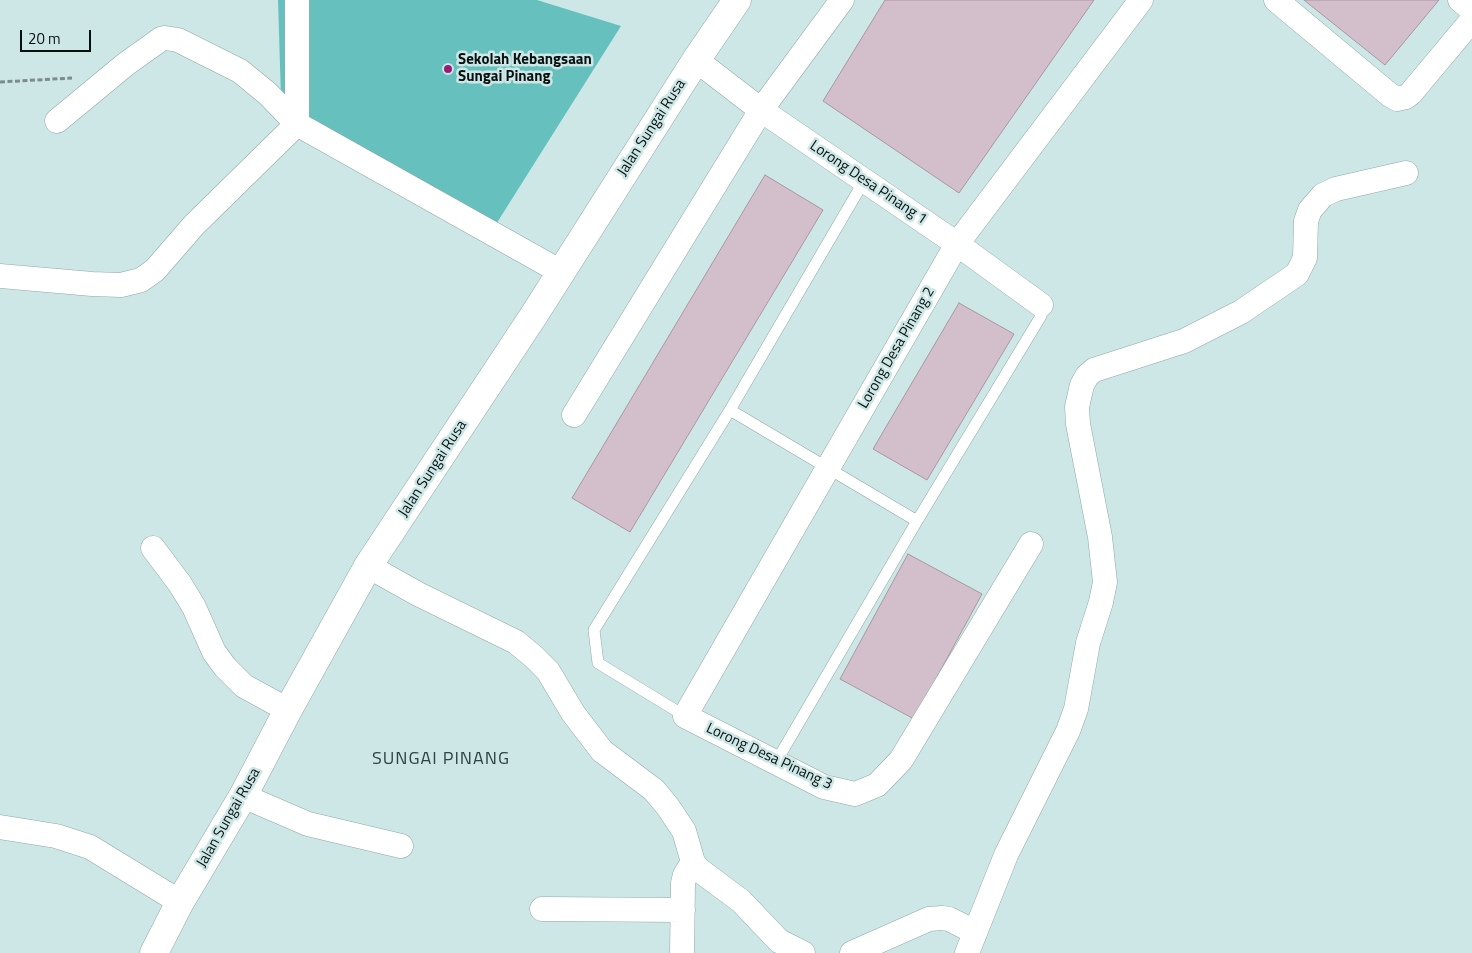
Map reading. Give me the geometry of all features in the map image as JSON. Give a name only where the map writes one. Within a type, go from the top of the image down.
[{"type":"main road","name":"Jalan Sungai Rusa","points":[[154,953],[180,902],[243,796],[288,710],[368,566],[561,272],[696,60],[737,0]]},
{"type":"street","points":[[0,276],[120,285],[141,280],[155,270],[194,225],[297,124],[297,0]]},
{"type":"street","points":[[574,415],[762,110],[842,0]]},
{"type":"street","name":"Lorong Desa Pinang 2","points":[[684,716],[957,244],[1141,0]]},
{"type":"street","points":[[1276,0],[1397,99],[1411,93],[1472,20]]},
{"type":"street","points":[[1460,0],[1472,10]]},
{"type":"street","points":[[57,121],[126,64],[165,38],[178,40],[240,71],[268,94],[297,124],[561,272]]},
{"type":"street","name":"Lorong Desa Pinang 1","points":[[696,60],[762,110],[957,244],[1041,305]]},
{"type":"street","points":[[852,953],[929,919],[949,919],[971,942],[1006,855],[1068,731],[1076,709],[1088,643],[1101,602],[1104,582],[1100,537],[1078,424],[1079,398],[1082,385],[1087,376],[1094,370],[1184,341],[1241,312],[1296,274],[1305,258],[1306,221],[1308,215],[1323,195],[1336,188],[1406,173]]},
{"type":"street","name":"Lorong Desa Pinang 3","points":[[684,716],[824,786],[855,794],[876,785],[902,760],[1031,544]]},
{"type":"street","points":[[154,548],[194,607],[214,652],[225,667],[244,686],[288,710]]},
{"type":"street","points":[[368,566],[418,594],[516,642],[534,657],[548,671],[588,735],[602,751],[654,790],[668,807],[684,831],[693,862],[707,877],[741,901],[778,941],[803,953]]},
{"type":"street","points":[[243,796],[308,824],[401,846]]},
{"type":"street","points":[[0,827],[56,836],[90,848],[180,902]]},
{"type":"street","points":[[682,953],[682,884],[693,862]]},
{"type":"street","points":[[542,909],[682,910]]},
{"type":"lane","points":[[864,181],[730,410],[916,521]]},
{"type":"lane","points":[[776,762],[916,521],[1041,316],[1041,305]]},
{"type":"lane","name":"Lorong Desa Pinang 3","points":[[684,716],[598,663],[594,630],[730,410]]},
{"type":"path","points":[[0,82],[79,77]]},
{"type":"shaded area","name":"Sekolah Kebangsaan Sungai Pinang","points":[[278,0],[537,0],[621,26],[493,229],[282,131]]},
{"type":"building","points":[[885,0],[1094,0],[959,193],[823,101]]},
{"type":"building","points":[[1304,0],[1439,0],[1385,65]]},
{"type":"building","points":[[765,175],[823,210],[630,532],[572,498]]},
{"type":"building","points":[[959,303],[1014,334],[927,480],[873,449]]},
{"type":"building","points":[[908,554],[982,594],[914,719],[840,679]]},
{"type":"place","name":"Sekolah Kebangsaan Sungai Pinang","points":[[448,69]]},
{"type":"district","name":"SUNGAI PINANG","points":[[441,760]]}]
